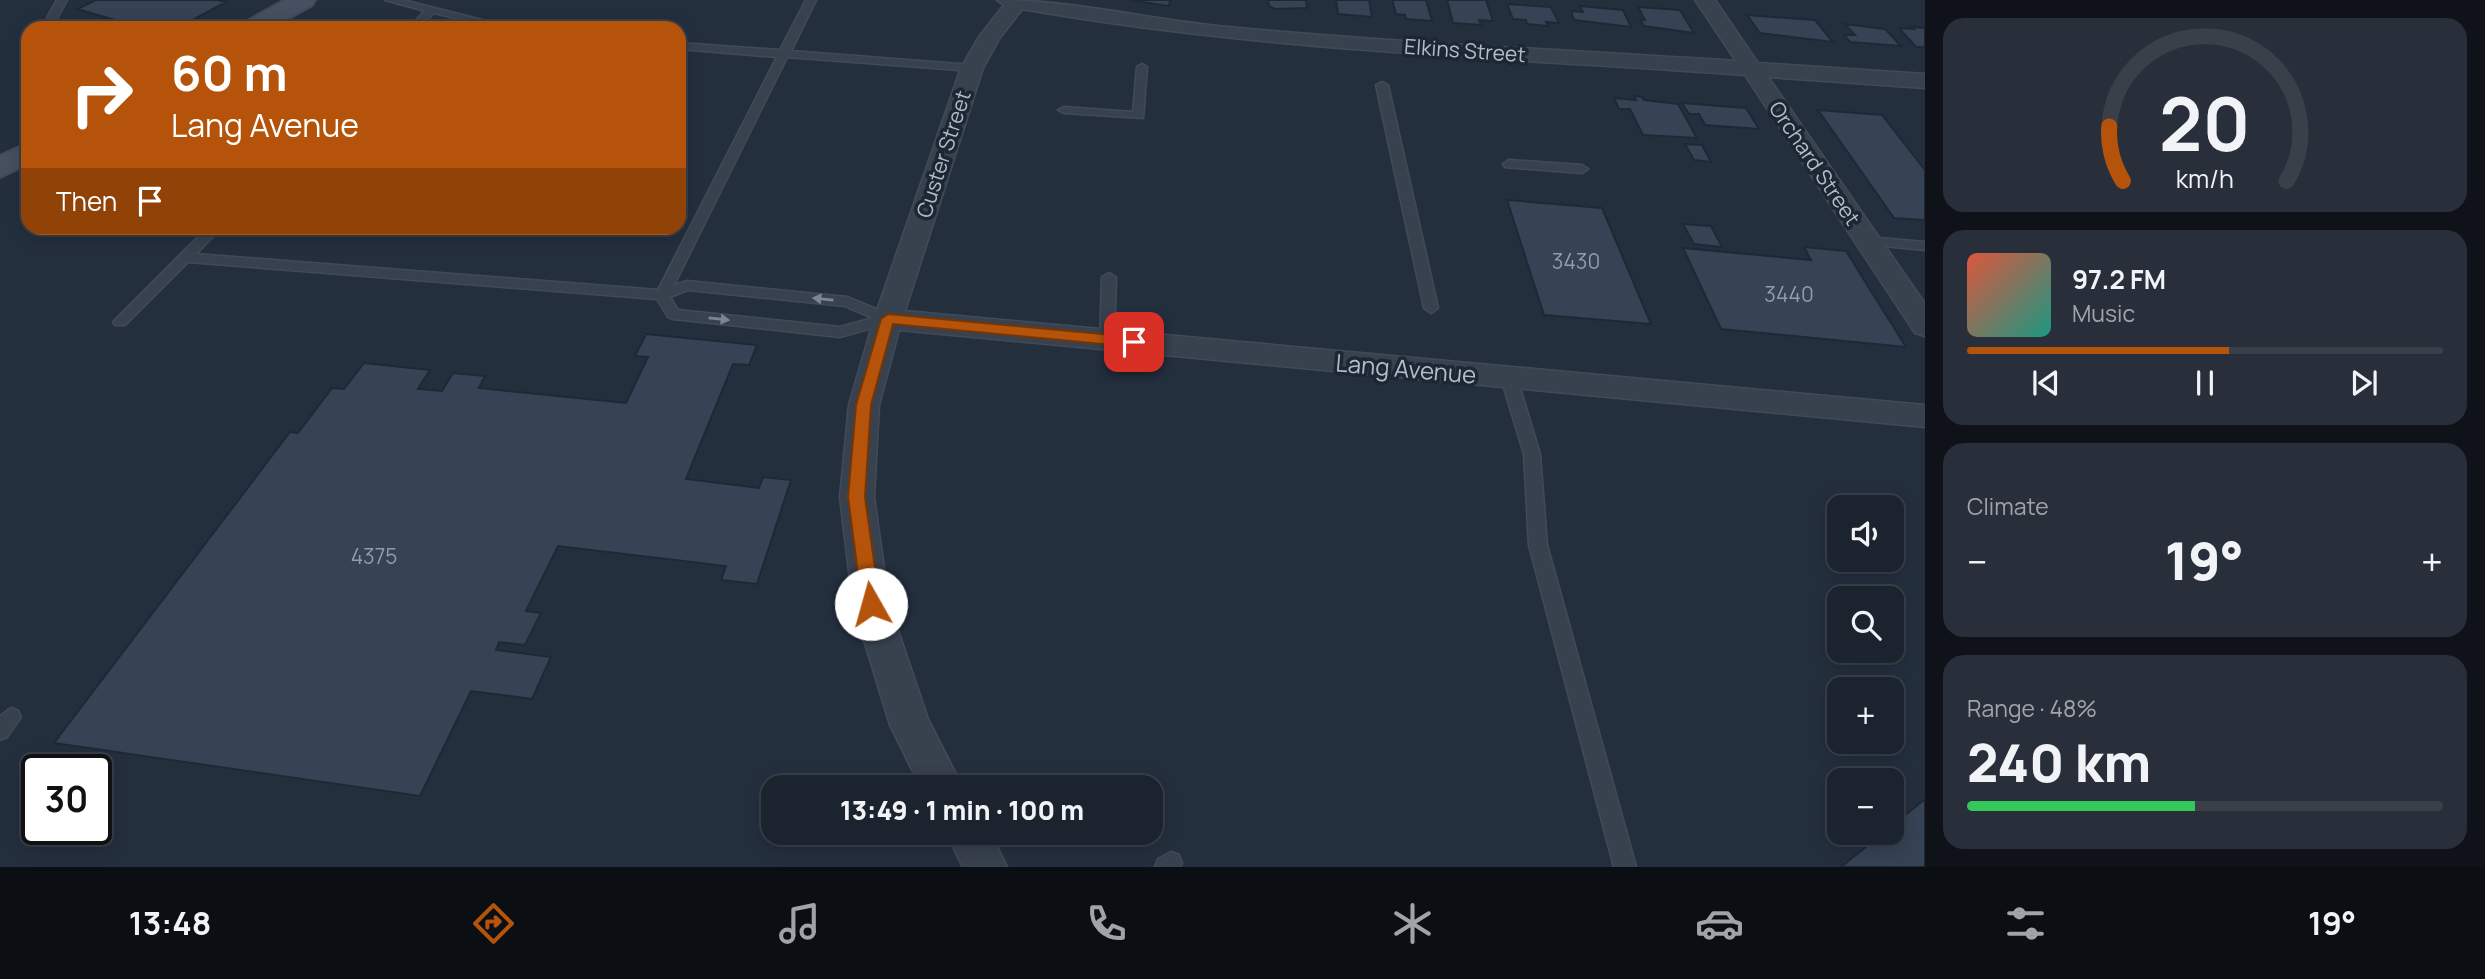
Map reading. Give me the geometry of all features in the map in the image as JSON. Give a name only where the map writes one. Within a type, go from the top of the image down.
[{"type":"street","points":[[266,21],[303,0]]},
{"type":"street","name":"Orchard Street","points":[[1705,0],[1925,326]]},
{"type":"street","name":"Elkins Street","points":[[1015,1],[1121,20],[1228,33],[1925,81]]},
{"type":"street","name":"Custer Street","points":[[936,775],[910,725],[871,604],[857,497],[864,405],[888,319],[972,68],[989,37],[1015,1]]},
{"type":"street","points":[[0,167],[21,156]]},
{"type":"street","name":"Lang Avenue","points":[[888,319],[1925,416]]},
{"type":"street","points":[[974,845],[986,867]]},
{"type":"lane","points":[[54,21],[52,18],[62,0]]},
{"type":"lane","points":[[390,0],[479,21]]},
{"type":"lane","points":[[662,295],[811,0]]},
{"type":"lane","points":[[420,21],[431,10]]},
{"type":"lane","points":[[686,47],[972,68]]},
{"type":"lane","points":[[1064,110],[1139,116],[1142,67]]},
{"type":"lane","points":[[1382,85],[1431,308]]},
{"type":"lane","points":[[1509,164],[1582,169]]},
{"type":"lane","points":[[120,321],[208,235]]},
{"type":"lane","points":[[1868,241],[1925,246]]},
{"type":"lane","points":[[185,257],[662,295],[687,285],[847,302],[888,319]]},
{"type":"lane","points":[[1107,340],[1109,277]]},
{"type":"lane","points":[[662,295],[673,314],[840,331],[888,319]]},
{"type":"lane","points":[[1509,378],[1532,454],[1538,545],[1625,867]]},
{"type":"lane","points":[[0,715],[12,717],[0,731]]},
{"type":"building","points":[[96,0],[226,2],[191,21],[118,21],[77,9]]},
{"type":"building","points":[[1130,0],[1171,0],[1168,6]]},
{"type":"building","points":[[1268,0],[1306,0],[1307,8],[1275,9],[1269,6]]},
{"type":"building","points":[[1336,0],[1369,0],[1372,17],[1338,14]]},
{"type":"building","points":[[1392,0],[1426,0],[1432,21],[1406,19],[1405,15],[1396,14]]},
{"type":"building","points":[[1447,0],[1486,0],[1493,21],[1479,20],[1481,25],[1453,23]]},
{"type":"building","points":[[1507,4],[1551,7],[1559,23],[1546,22],[1548,26],[1527,24],[1526,20],[1513,19]]},
{"type":"building","points":[[1580,6],[1623,10],[1631,27],[1574,20],[1571,11],[1583,12]]},
{"type":"building","points":[[1638,7],[1680,10],[1694,33],[1644,26],[1640,19],[1645,20]]},
{"type":"building","points":[[1747,15],[1815,20],[1833,42],[1760,33]]},
{"type":"building","points":[[1845,24],[1885,29],[1901,46],[1850,42],[1844,35],[1855,35]]},
{"type":"building","points":[[1912,27],[1925,28],[1925,47],[1916,47],[1899,28],[1914,29]]},
{"type":"building","points":[[1634,96],[1644,100],[1678,104],[1697,138],[1643,135],[1630,109],[1619,109],[1614,98],[1636,100]]},
{"type":"building","points":[[1682,103],[1746,108],[1759,129],[1705,125],[1699,114],[1689,114]]},
{"type":"building","points":[[1818,110],[1882,115],[1925,170],[1925,220],[1894,218]]},
{"type":"building","points":[[1685,144],[1702,145],[1711,162],[1694,160]]},
{"type":"building","points":[[1507,200],[1602,208],[1651,324],[1544,315]]},
{"type":"building","points":[[1683,224],[1711,226],[1722,247],[1694,244]]},
{"type":"building","points":[[1804,247],[1846,251],[1906,347],[1721,329],[1683,248],[1811,260]]},
{"type":"building","points":[[646,334],[757,345],[749,365],[733,364],[686,479],[759,488],[763,477],[791,480],[757,584],[721,580],[726,566],[558,546],[526,611],[541,613],[525,645],[499,642],[496,650],[551,657],[532,699],[471,691],[420,796],[54,743],[290,432],[298,433],[332,388],[344,389],[364,363],[430,370],[418,389],[442,391],[453,373],[485,376],[479,388],[626,403],[648,357],[635,356]]},
{"type":"building","points":[[1925,799],[1925,867],[1841,867],[1868,845],[1904,845],[1904,816]]},
{"type":"route","points":[[871,604],[857,497],[864,405],[888,319],[1134,342]]}]
